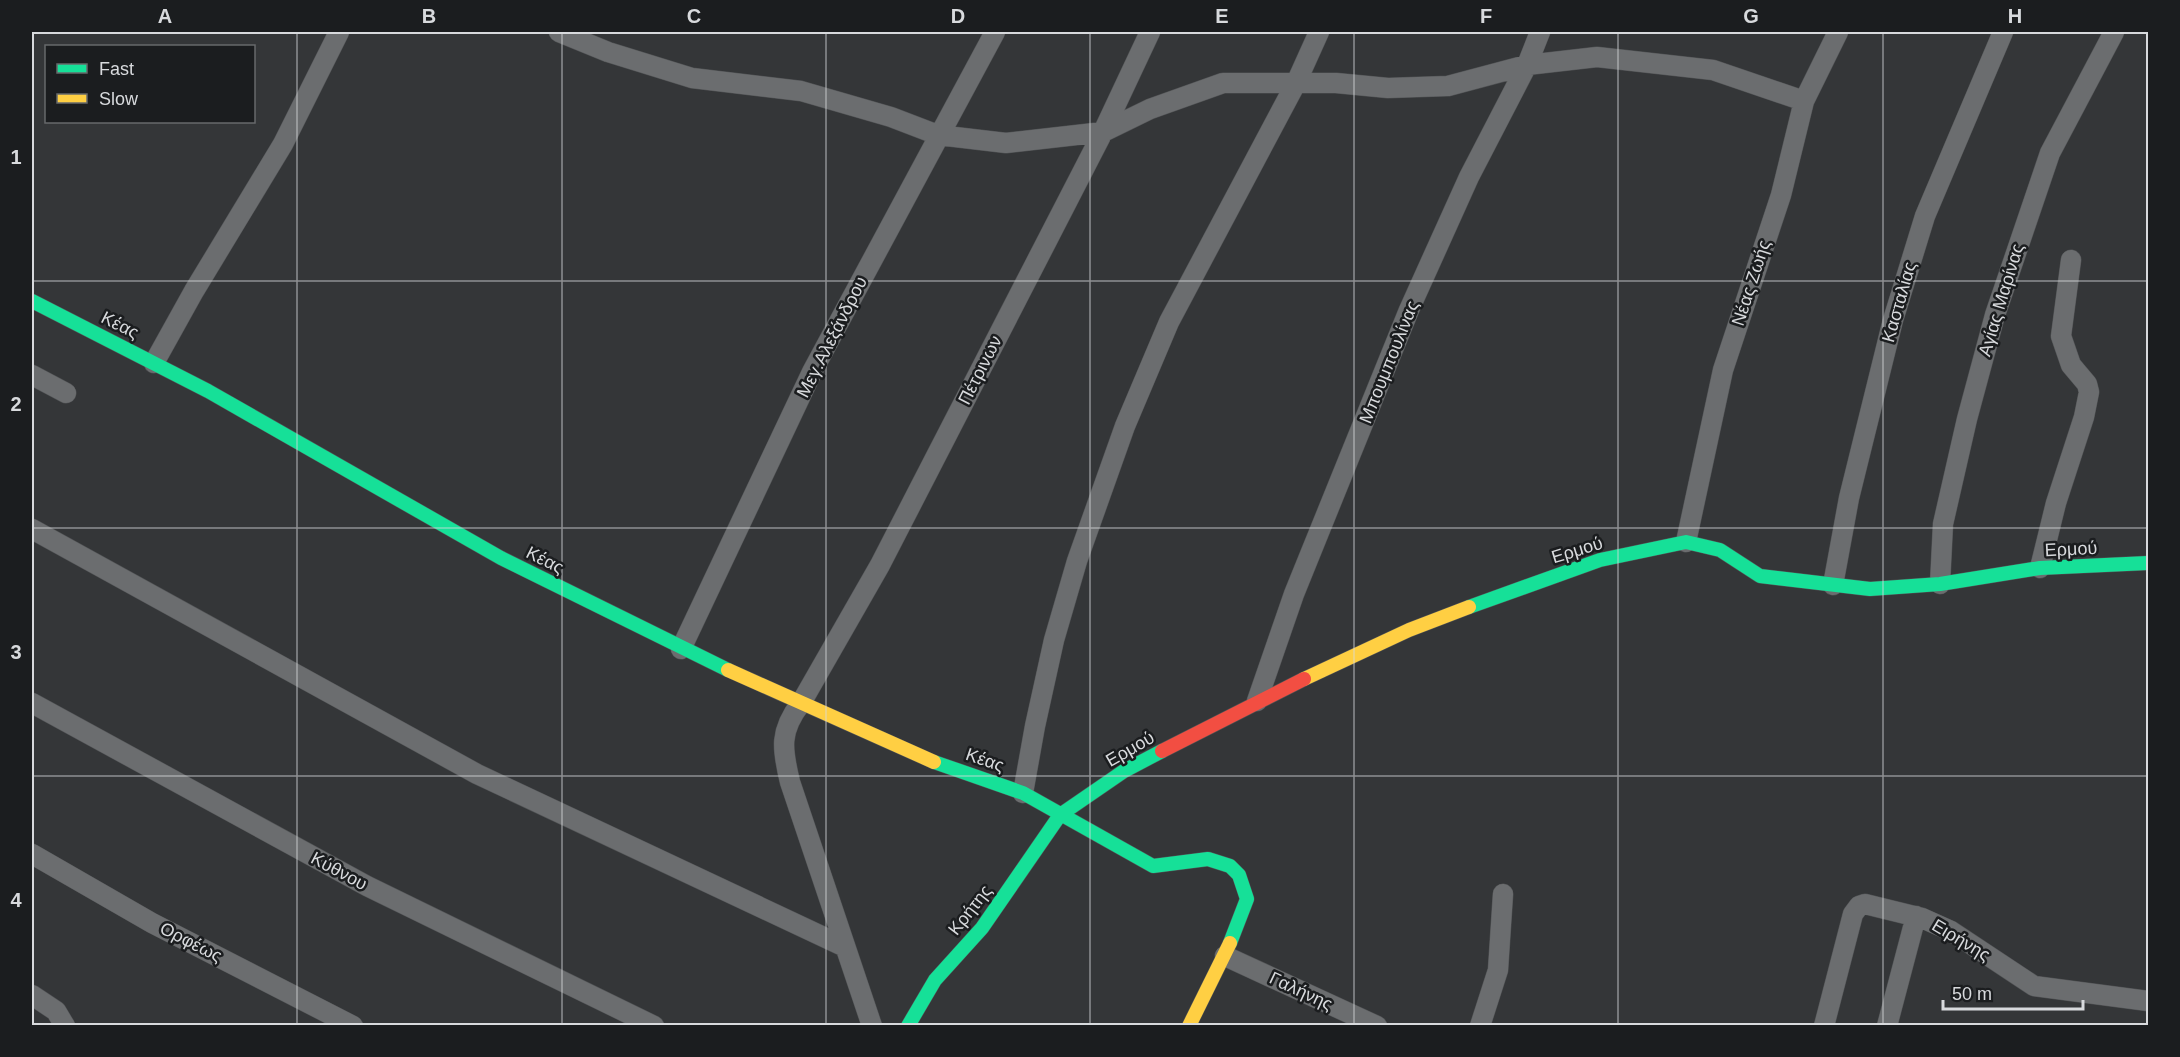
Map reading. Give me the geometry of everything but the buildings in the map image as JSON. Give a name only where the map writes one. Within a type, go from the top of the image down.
[{"type":"street","points":[[154,363],[194,291],[283,144],[339,32]]},
{"type":"street","points":[[559,32],[608,52],[692,78],[801,91],[891,117],[938,135],[1006,143],[1103,132],[1150,109],[1223,83],[1336,83],[1388,88],[1448,86],[1527,65],[1598,57],[1713,70],[1804,101]]},
{"type":"street","name":"Μεγ.Αλεξάνδρου","points":[[681,649],[812,372],[938,135],[996,32]]},
{"type":"street","name":"Πέτρινων","points":[[872,1026],[784,757],[783,740],[789,719],[801,704],[880,565],[1103,132],[1150,32]]},
{"type":"street","points":[[1023,793],[1035,726],[1058,629],[1077,561],[1125,426],[1169,322],[1296,83],[1319,32]]},
{"type":"street","name":"Μπουμπουλίνας","points":[[1257,701],[1294,594],[1409,310],[1469,177],[1527,65],[1540,32]]},
{"type":"street","name":"Νέας Ζωής","points":[[1686,542],[1723,370],[1781,195],[1804,101],[1838,32]]},
{"type":"street","name":"Κασταλίας","points":[[1833,585],[1849,498],[1893,320],[1925,216],[2002,32]]},
{"type":"street","name":"Αγίας Μαρίνας","points":[[1941,584],[1943,524],[1967,419],[2002,293],[2050,153],[2114,32]]},
{"type":"street","points":[[2040,568],[2056,503],[2084,417],[2089,392],[2087,384],[2071,365],[2061,336],[2063,302],[2071,260]]},
{"type":"street","name":"Κέας","points":[[32,301],[154,363],[331,459],[501,558],[681,649],[917,756],[1023,793],[1153,866],[1209,859],[1230,866],[1239,875],[1247,899],[1225,956],[1189,1026]]},
{"type":"street","points":[[32,375],[66,393]]},
{"type":"street","points":[[32,529],[477,774],[845,947]]},
{"type":"street","name":"Ερμού","points":[[1060,815],[1124,771],[1257,701],[1409,630],[1522,586],[1600,560],[1686,542],[1720,550],[1760,576],[1870,589],[1941,584],[2040,568],[2148,563]]},
{"type":"street","name":"Κύθνου","points":[[32,703],[367,886],[654,1026]]},
{"type":"street","name":"Κρήτης","points":[[908,1026],[935,980],[982,928],[1060,815]]},
{"type":"street","name":"Ορφέως","points":[[32,854],[152,923],[353,1026]]},
{"type":"street","points":[[1480,1026],[1498,970],[1503,894]]},
{"type":"street","points":[[1824,1026],[1856,909],[1865,904],[1916,916]]},
{"type":"street","name":"Ειρήνης","points":[[1887,1026],[1916,916],[1951,931],[2034,986],[2148,1001]]},
{"type":"street","name":"Γαλήνης","points":[[1225,956],[1377,1026]]},
{"type":"street","points":[[32,995],[56,1011],[65,1026]]},
{"type":"traffic: fast","points":[[32,301],[208,391],[501,558],[728,670]]},
{"type":"traffic: fast","points":[[1469,607],[1600,560],[1686,542],[1720,550],[1760,576],[1870,589],[1940,584],[2040,568],[2148,563]]},
{"type":"traffic: fast","points":[[908,1026],[935,980],[982,928],[1060,815],[1124,771],[1162,751]]},
{"type":"traffic: fast","points":[[934,762],[1023,793],[1153,866],[1208,859],[1230,866],[1239,875],[1247,899],[1230,943]]},
{"type":"traffic: slow","points":[[1304,679],[1409,630],[1469,607]]},
{"type":"traffic: slow","points":[[728,670],[934,762]]},
{"type":"traffic: slow","points":[[1189,1026],[1230,943]]},
{"type":"traffic: jam","points":[[1162,751],[1304,679]]}]
